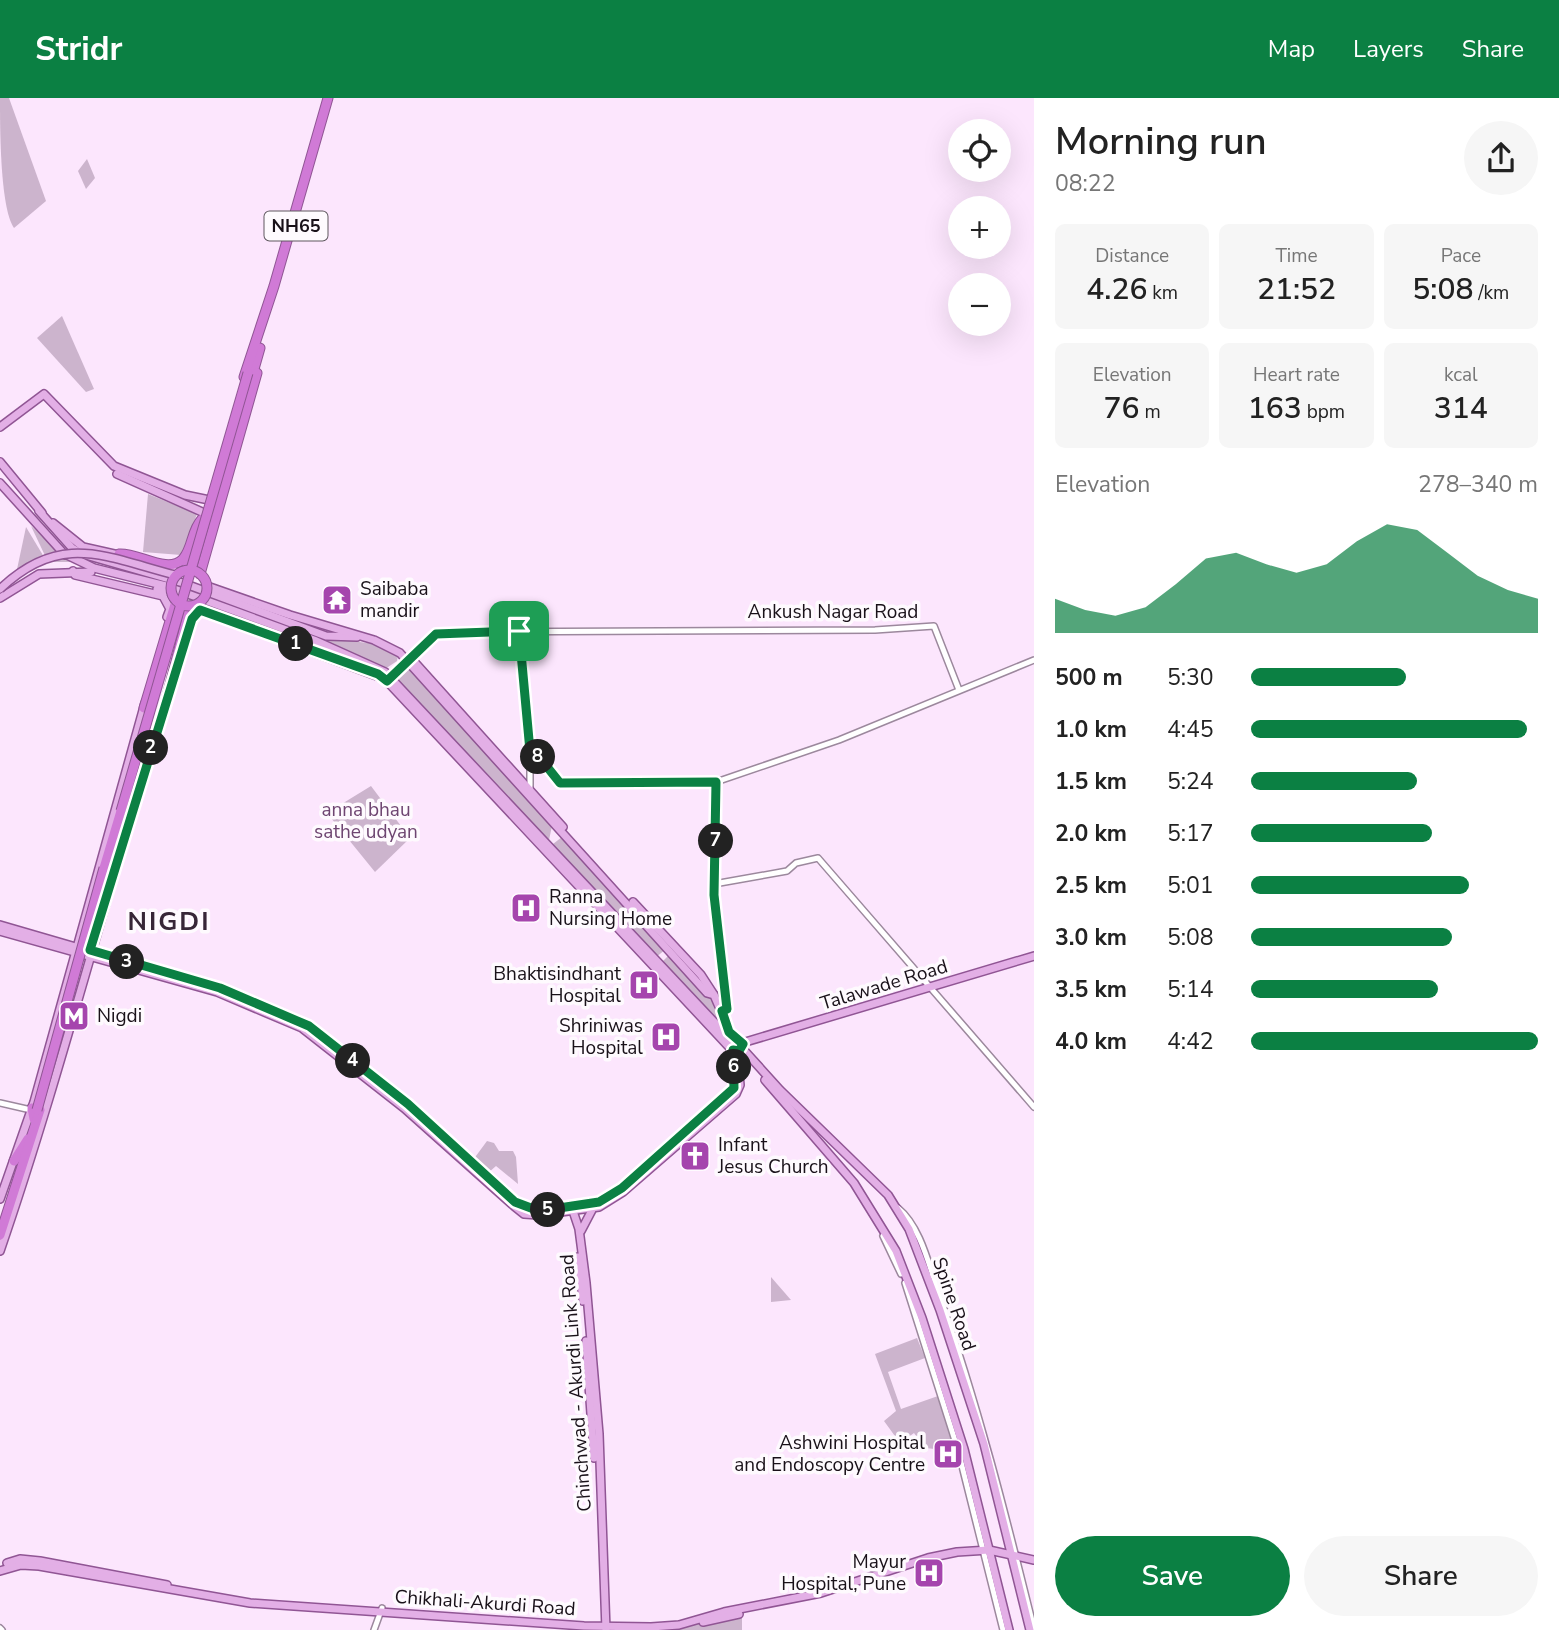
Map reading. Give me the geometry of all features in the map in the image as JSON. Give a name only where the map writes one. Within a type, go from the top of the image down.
[{"type":"highway","name":"NH65","points":[[0,1221],[22,1165],[35,1111],[331,98]]},
{"type":"highway","name":"NH65","points":[[212,484],[256,352]]},
{"type":"highway","points":[[162,716],[162,705],[193,605],[205,597],[207,586],[200,574],[222,504],[257,370],[256,352]]},
{"type":"highway","points":[[147,704],[170,597],[202,517],[212,484]]},
{"type":"highway","points":[[120,555],[166,564],[178,562],[185,557],[194,527],[202,517]]},
{"type":"highway","points":[[180,573],[200,574]]},
{"type":"highway","points":[[170,597],[193,605]]},
{"type":"highway","name":"NH65","points":[[0,1235],[22,1165],[35,1111]]},
{"type":"main road","points":[[0,427],[42,395],[114,466],[179,497],[202,517],[217,518]]},
{"type":"main road","points":[[0,462],[39,511],[72,548],[82,554],[183,583],[326,636],[349,639],[361,636]]},
{"type":"main road","points":[[0,483],[65,554],[74,570],[170,597]]},
{"type":"main road","points":[[179,497],[206,492],[212,484]]},
{"type":"main road","points":[[192,495],[222,504]]},
{"type":"main road","points":[[39,511],[83,547],[180,573]]},
{"type":"main road","points":[[0,589],[40,561],[74,551],[180,573]]},
{"type":"main road","points":[[65,554],[94,568],[166,586],[314,640],[339,654]]},
{"type":"main road","points":[[0,598],[39,573],[74,570],[106,576],[170,597]]},
{"type":"main road","points":[[0,931],[76,949],[217,992],[302,1028],[404,1108],[524,1214],[592,1210],[619,1195],[732,1099],[740,1085],[737,1046],[714,995],[701,975],[408,659],[394,648],[361,636],[207,586]]},
{"type":"main road","points":[[0,1251],[22,1165],[90,953],[170,608],[170,597]]},
{"type":"main road","points":[[193,605],[380,669],[389,679]]},
{"type":"main road","points":[[35,1111],[76,949],[123,812],[162,716],[192,619],[200,610],[208,612],[389,679]]},
{"type":"main road","points":[[389,679],[408,659]]},
{"type":"main road","points":[[408,659],[707,993],[714,995]]},
{"type":"main road","name":"Spine Road","points":[[389,679],[754,1064],[895,1205],[916,1243],[984,1444],[1032,1629]]},
{"type":"main road","points":[[0,925],[36,938]]},
{"type":"main road","name":"Talawade Road","points":[[737,1046],[1034,958]]},
{"type":"main road","points":[[574,1212],[599,1202],[622,1188],[727,1094],[735,1084],[737,1046]]},
{"type":"main road","name":"Spine Road","points":[[754,1064],[855,1184],[896,1251],[926,1331],[964,1449],[1006,1630]]},
{"type":"main road","points":[[0,1199],[22,1165]]},
{"type":"main road","points":[[580,1234],[592,1210]]},
{"type":"main road","name":"Chinchwad - Akurdi Link Road","points":[[574,1212],[580,1234],[598,1434],[603,1627]]},
{"type":"main road","name":"Chinchwad - Akurdi Link Road","points":[[574,1212],[595,1474],[603,1627]]},
{"type":"main road","name":"Chikhali-Akurdi Road","points":[[0,1568],[20,1559],[238,1599],[603,1627],[679,1625],[820,1596],[936,1560],[987,1553],[1015,1558]]},
{"type":"main road","points":[[1015,1558],[1034,1562]]},
{"type":"street","name":"Ankush Nagar Road","points":[[519,631],[875,630],[934,626],[958,690]]},
{"type":"street","points":[[408,659],[439,632],[519,631],[530,751],[530,791]]},
{"type":"street","points":[[530,751],[536,753],[560,783],[716,782],[839,740],[1034,660]]},
{"type":"street","points":[[716,782],[714,884],[727,1009],[722,1011]]},
{"type":"street","points":[[714,884],[787,871],[796,863],[818,858],[1034,1107]]},
{"type":"street","points":[[0,1103],[35,1111]]},
{"type":"street","name":"Spine Road","points":[[895,1205],[904,1212],[916,1234],[944,1308],[988,1442],[1015,1558]]},
{"type":"street","name":"Spine Road","points":[[879,1222],[878,1226],[897,1265],[918,1320],[987,1553]]},
{"type":"street","points":[[374,1630],[381,1610]]},
{"type":"green space","points":[[0,98],[9,98],[46,201],[14,228],[9,218],[3,186]]},
{"type":"green space","points":[[87,159],[95,178],[86,189],[78,171]]},
{"type":"green space","points":[[62,316],[94,389],[86,392],[37,338]]},
{"type":"green space","points":[[148,494],[197,514],[181,555],[143,552]]},
{"type":"green space","points":[[31,526],[71,562],[48,562]]},
{"type":"green space","points":[[26,527],[44,557],[16,574]]},
{"type":"green space","points":[[86,555],[343,640],[376,644],[398,655],[397,661],[385,669],[194,592],[74,556]]},
{"type":"green space","points":[[408,668],[552,826],[549,840],[546,842],[395,679]]},
{"type":"green space","name":"anna bhau sathe udyan","points":[[371,786],[410,838],[375,872],[327,813]]},
{"type":"green space","points":[[562,837],[666,949],[655,958],[553,850],[553,844]]},
{"type":"green space","points":[[671,953],[711,998],[719,1023],[660,964]]},
{"type":"green space","points":[[487,1141],[494,1143],[499,1151],[513,1151],[518,1184],[496,1166],[488,1173],[473,1160]]},
{"type":"green space","points":[[771,1277],[791,1300],[771,1302]]},
{"type":"green space","points":[[917,1338],[925,1358],[888,1372],[901,1409],[938,1396],[953,1439],[935,1449],[925,1448],[914,1433],[900,1443],[884,1421],[896,1411],[875,1354]]},
{"type":"green space","points":[[742,1613],[742,1630],[671,1630]]},
{"type":"place","name":"Saibaba mandir","points":[[337,600]]},
{"type":"place","name":"Ranna Nursing Home","points":[[526,908]]},
{"type":"place","name":"Bhaktisindhant Hospital","points":[[644,985]]},
{"type":"place","name":"Nigdi","points":[[74,1016]]},
{"type":"place","name":"Shriniwas Hospital","points":[[666,1037]]},
{"type":"place","name":"Infant Jesus Church","points":[[695,1156]]},
{"type":"place","name":"Ashwini Hospital and Endoscopy Centre","points":[[948,1454]]},
{"type":"place","name":"Mayur Hospital, Pune","points":[[929,1573]]},
{"type":"district","name":"NIGDI","points":[[169,921]]},
{"type":"route","points":[[197,612],[208,612],[378,674],[387,681],[436,634],[519,631],[530,751],[536,753],[560,783],[716,782],[714,895],[727,1009],[722,1011],[729,1032],[743,1044],[739,1051],[733,1050],[734,1088],[622,1188],[599,1202],[539,1211],[515,1202],[408,1104],[309,1026],[220,988],[90,950],[175,671],[192,619],[197,612]]}]
